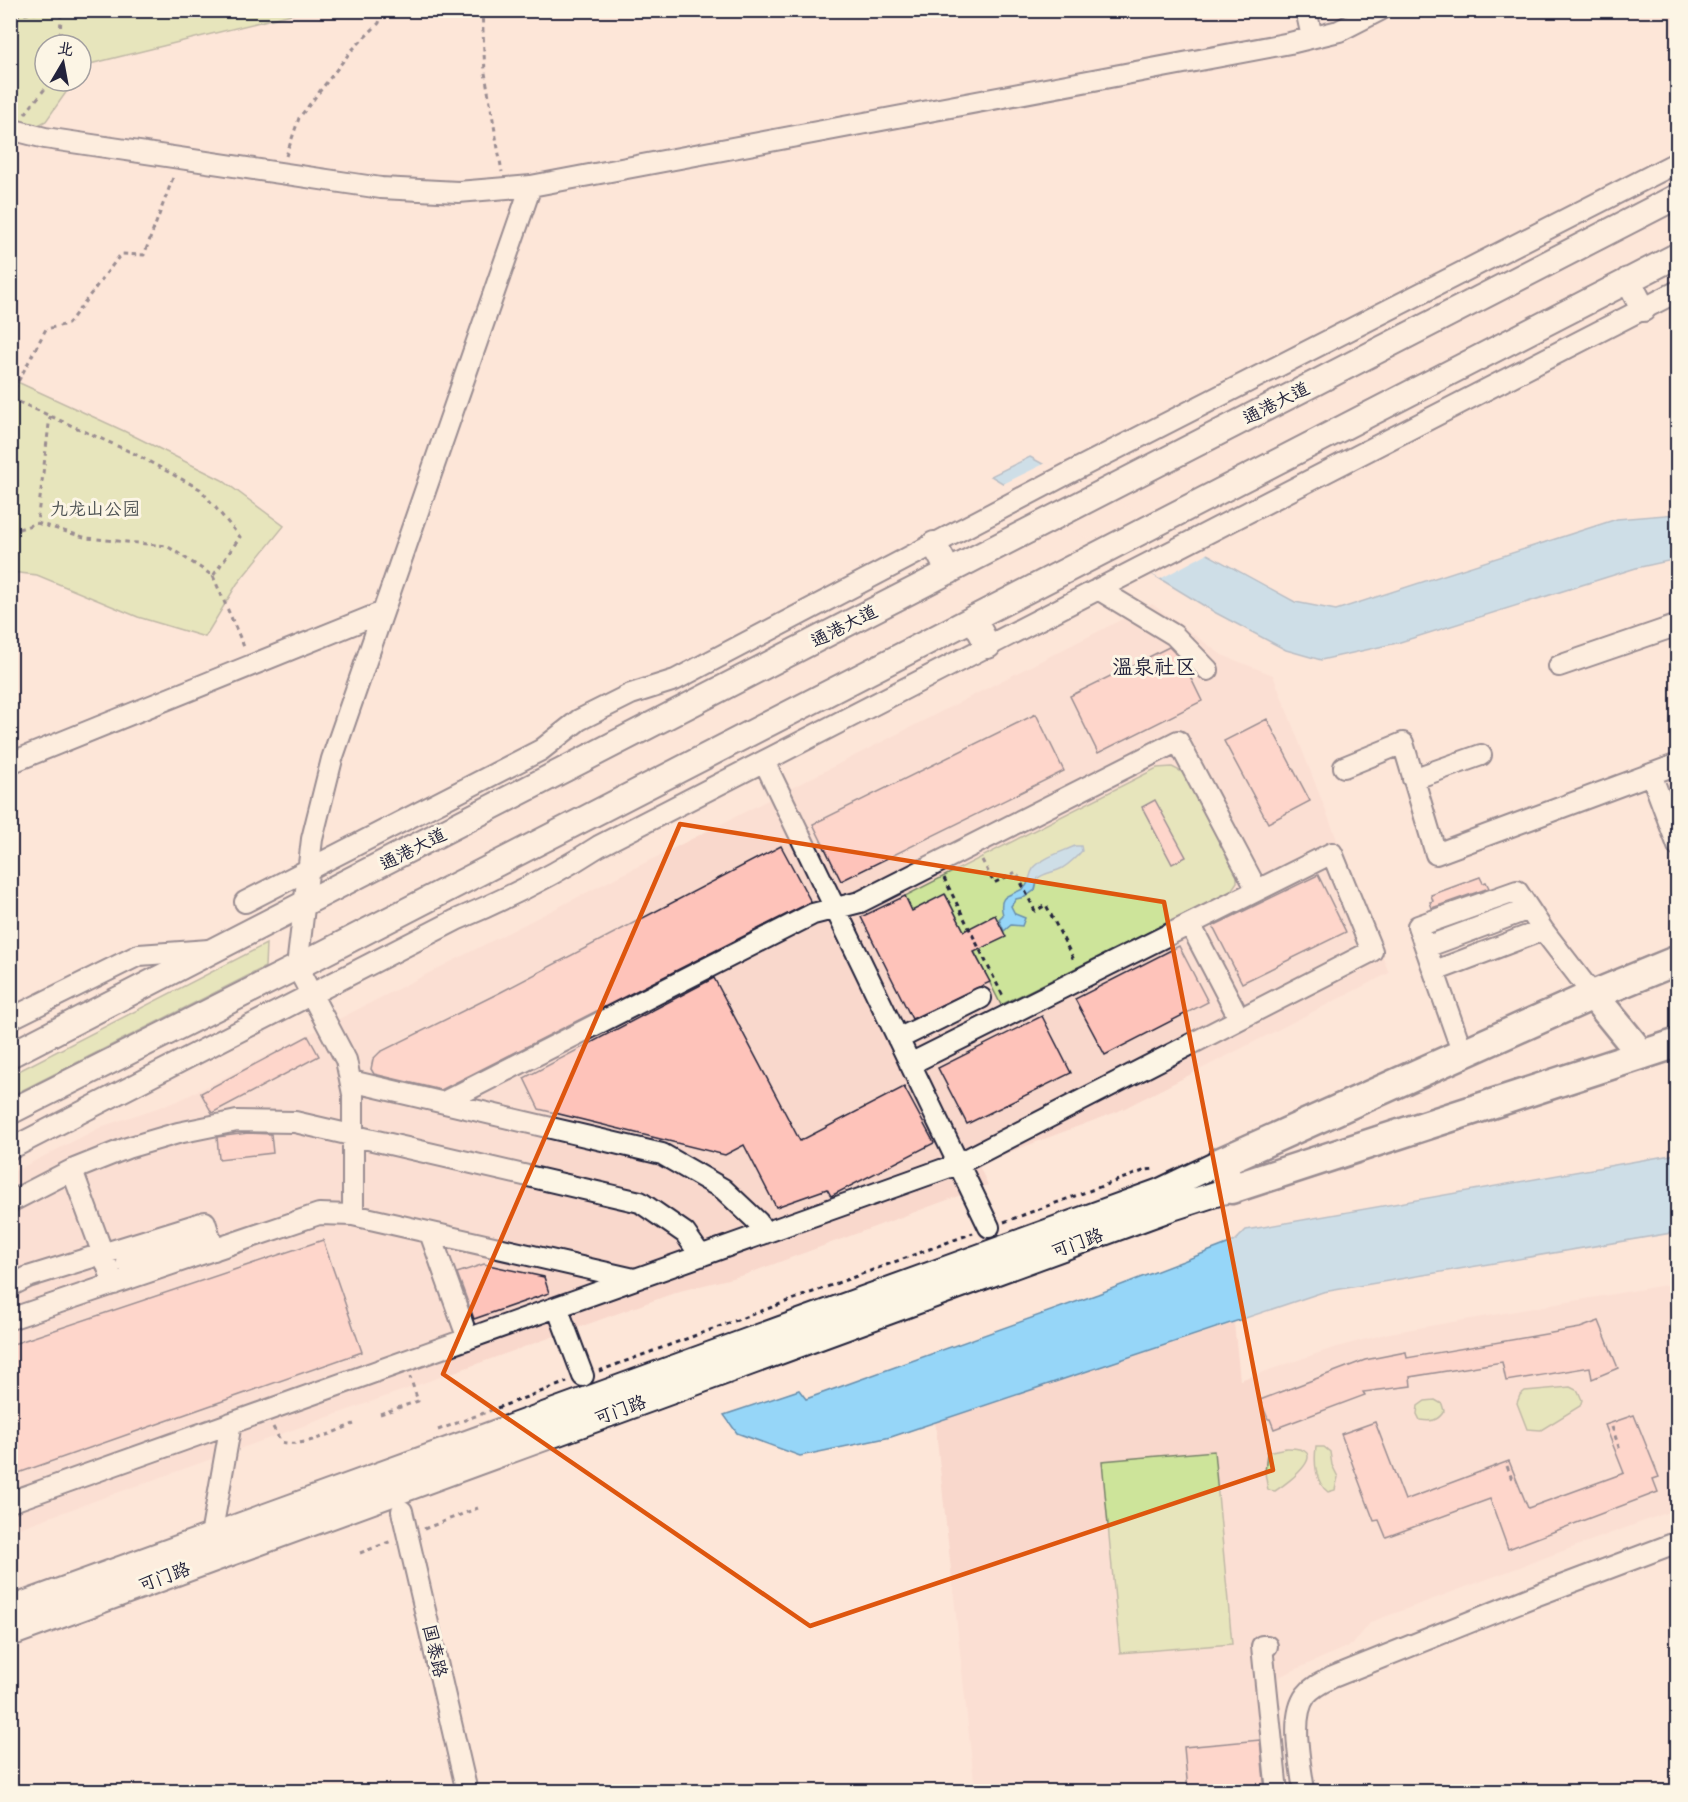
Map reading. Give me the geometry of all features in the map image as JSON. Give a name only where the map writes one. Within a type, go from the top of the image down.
[{"type":"highway","points":[[1677,960],[1593,995],[1221,1162],[1231,1189],[1677,1043]]},
{"type":"highway","points":[[1593,995],[1642,1054]]},
{"type":"highway","points":[[1642,1054],[1677,1028]]},
{"type":"highway","points":[[1642,1054],[1677,1036]]},
{"type":"highway","points":[[1642,1054],[1677,1051]]},
{"type":"main road","name":"通港大道","points":[[10,1055],[1677,196]]},
{"type":"main road","points":[[10,1112],[297,967],[1677,255]]},
{"type":"main road","points":[[1628,280],[1643,309]]},
{"type":"main road","points":[[933,544],[949,572]]},
{"type":"main road","points":[[973,618],[988,646]]},
{"type":"main road","name":"可门路","points":[[10,1609],[1160,1191],[1221,1162]]},
{"type":"main road","name":"可门路","points":[[10,1634],[1169,1209],[1231,1189]]},
{"type":"street","points":[[1306,10],[1312,37]]},
{"type":"street","points":[[10,129],[45,138],[381,188],[458,192],[531,186],[1312,37],[1339,31],[1380,10]]},
{"type":"street","points":[[245,902],[541,750],[579,720],[631,694],[675,680],[1018,499],[1677,162]]},
{"type":"street","points":[[353,1215],[351,1081],[346,1060],[297,967],[312,839],[332,759],[531,186]]},
{"type":"street","points":[[10,1149],[456,920],[498,903],[561,871],[598,846],[1677,291]]},
{"type":"street","points":[[1098,590],[1174,635],[1208,670]]},
{"type":"street","points":[[10,764],[383,612]]},
{"type":"street","points":[[1559,666],[1677,625]]},
{"type":"street","points":[[444,1102],[813,914],[860,902],[974,844],[1040,819],[1178,741],[1257,890]]},
{"type":"street","points":[[1344,767],[1403,742],[1436,854],[1677,764]]},
{"type":"street","points":[[1413,779],[1481,755]]},
{"type":"street","points":[[764,761],[989,1227]]},
{"type":"street","points":[[1651,774],[1677,846]]},
{"type":"street","points":[[10,1502],[958,1164],[1372,951],[1332,853],[910,1064]]},
{"type":"street","points":[[1463,1054],[1418,926],[1517,891],[1543,930],[1593,995]]},
{"type":"street","points":[[1190,924],[1239,1018]]},
{"type":"street","points":[[1435,971],[1543,930]]},
{"type":"street","points":[[10,1019],[139,955],[218,949]]},
{"type":"street","points":[[898,1039],[981,998]]},
{"type":"street","points":[[351,1081],[662,1154],[723,1189],[758,1222],[765,1233]]},
{"type":"street","points":[[10,1202],[72,1170],[127,1148],[178,1133],[237,1121],[295,1122],[639,1202],[685,1233],[701,1256]]},
{"type":"street","points":[[72,1170],[114,1284]]},
{"type":"street","points":[[127,1263],[319,1215],[353,1215],[635,1279]]},
{"type":"street","points":[[10,1286],[28,1277],[205,1222],[212,1243]]},
{"type":"street","points":[[430,1233],[468,1339]]},
{"type":"street","points":[[10,1319],[114,1284],[212,1243]]},
{"type":"street","points":[[557,1307],[583,1376]]},
{"type":"street","points":[[211,1536],[231,1423]]},
{"type":"street","name":"国泰路","points":[[402,1511],[467,1791]]},
{"type":"street","points":[[1304,1791],[1297,1728],[1299,1709],[1307,1694],[1314,1687],[1472,1611],[1677,1542]]},
{"type":"street","points":[[1267,1646],[1262,1646],[1277,1791]]},
{"type":"path","points":[[10,22],[15,15],[61,10],[60,33]]},
{"type":"path","points":[[280,172],[299,117],[351,51],[379,23],[383,10]]},
{"type":"path","points":[[482,10],[485,73],[504,188]]},
{"type":"path","points":[[25,114],[42,93]]},
{"type":"path","points":[[181,157],[144,255],[121,254],[68,324],[46,330],[10,398],[133,453],[200,489],[240,537],[213,576]]},
{"type":"path","points":[[37,522],[50,416]]},
{"type":"path","points":[[10,532],[37,522],[87,538],[167,546],[213,576],[251,666]]},
{"type":"path","points":[[974,844],[994,883],[1016,872],[1035,911],[1046,905],[1083,977]]},
{"type":"path","points":[[937,863],[1011,1013]]},
{"type":"path","points":[[438,1430],[1146,1170],[1157,1169]]},
{"type":"path","points":[[380,1414],[418,1401],[404,1361]]},
{"type":"path","points":[[266,1410],[275,1434],[281,1442],[291,1444],[301,1443],[354,1424]]},
{"type":"path","points":[[1612,1427],[1620,1450]]},
{"type":"path","points":[[1507,1466],[1513,1482]]},
{"type":"path","points":[[422,1529],[478,1508]]},
{"type":"path","points":[[360,1553],[396,1539]]},
{"type":"highlighted area","points":[[680,824],[1164,902],[1273,1470],[810,1626],[443,1374]]},
{"type":"shaded area","points":[[1152,604],[1222,655],[1273,675],[1389,973],[1119,1111],[978,1164],[988,1185],[744,1275],[680,1291],[11,1531],[11,1173],[103,1126],[178,1101]]},
{"type":"shaded area","points":[[1677,1283],[1677,1509],[1371,1622],[1353,1644],[1270,1681],[1281,1791],[975,1791],[935,1422],[1234,1323],[1240,1380],[1333,1348],[1389,1333]]},
{"type":"green space","points":[[11,11],[304,11],[93,63],[93,33],[33,33],[33,93],[66,93],[46,121],[11,139]]},
{"type":"green space","name":"九龙山公园","points":[[11,379],[124,431],[222,480],[284,526],[237,584],[205,637],[138,617],[37,575],[11,572]]},
{"type":"green space","points":[[1172,767],[1184,773],[1237,870],[1237,882],[1230,892],[1001,1005],[946,895],[912,911],[905,896],[1157,768]]},
{"type":"green space","points":[[266,944],[265,967],[11,1096],[11,1075]]},
{"type":"green space","points":[[1570,1387],[1578,1391],[1582,1400],[1580,1406],[1541,1430],[1527,1429],[1517,1403],[1520,1395],[1525,1391]]},
{"type":"green space","points":[[1435,1400],[1442,1404],[1444,1411],[1442,1414],[1434,1420],[1420,1420],[1417,1414],[1418,1406],[1425,1401]]},
{"type":"green space","points":[[1316,1447],[1324,1447],[1330,1452],[1332,1465],[1338,1477],[1335,1490],[1328,1492],[1320,1483],[1315,1465]]},
{"type":"green space","points":[[1286,1448],[1300,1449],[1307,1453],[1308,1459],[1290,1480],[1275,1491],[1268,1490],[1265,1473],[1267,1452]]},
{"type":"green space","points":[[1214,1451],[1232,1644],[1120,1653],[1102,1461]]},
{"type":"water","points":[[1030,457],[1295,602],[1336,610],[1617,519],[1677,514],[1677,559],[1636,568],[1397,643],[1321,660],[1286,650],[1216,613],[991,476]]},
{"type":"water","points":[[1075,846],[1081,846],[1082,851],[1071,862],[1061,869],[1038,878],[1035,890],[1025,897],[1016,899],[1011,906],[1015,914],[1025,918],[1022,926],[1011,925],[1004,931],[999,919],[1003,915],[1002,901],[1008,895],[1026,886],[1037,865]]},
{"type":"water","points":[[1677,1154],[1677,1232],[1323,1292],[891,1437],[800,1456],[737,1433],[724,1415],[799,1390],[806,1399],[1098,1294],[1235,1241],[1246,1230]]},
{"type":"pier","points":[[1046,463],[1210,552],[1160,579],[1083,536],[1001,485]]},
{"type":"building","points":[[1169,647],[1182,660],[1202,701],[1098,753],[1070,696]]},
{"type":"building","points":[[1036,714],[1064,771],[841,881],[813,824]]},
{"type":"building","points":[[1267,719],[1310,801],[1268,823],[1224,741]]},
{"type":"building","points":[[1155,800],[1186,857],[1172,864],[1142,807]]},
{"type":"building","points":[[781,846],[811,902],[441,1090],[374,1074],[371,1069],[373,1059],[380,1052],[501,992]]},
{"type":"building","points":[[1318,875],[1346,932],[1242,983],[1213,926]]},
{"type":"building","points":[[1480,877],[1489,888],[1432,908],[1431,895]]},
{"type":"building","points":[[945,894],[964,931],[995,915],[1006,937],[974,952],[990,982],[912,1019],[861,917],[905,896],[912,911]]},
{"type":"building","points":[[1179,946],[1208,1002],[1105,1055],[1075,999]]},
{"type":"building","points":[[714,978],[800,1141],[904,1087],[934,1143],[831,1196],[827,1189],[776,1207],[744,1145],[725,1155],[539,1109],[524,1078]]},
{"type":"building","points":[[1042,1016],[1071,1073],[967,1124],[938,1068]]},
{"type":"building","points":[[308,1036],[319,1056],[212,1113],[201,1093]]},
{"type":"building","points":[[248,1133],[271,1134],[273,1153],[219,1159],[217,1137]]},
{"type":"building","points":[[323,1240],[362,1352],[10,1476],[10,1345]]},
{"type":"building","points":[[484,1264],[544,1277],[549,1293],[474,1319],[457,1273]]},
{"type":"building","points":[[1599,1321],[1618,1368],[1592,1379],[1590,1367],[1506,1381],[1502,1362],[1410,1377],[1411,1386],[1363,1392],[1365,1395],[1274,1429],[1260,1400],[1365,1360],[1406,1352],[1407,1358],[1580,1328]]},
{"type":"building","points":[[1634,1415],[1659,1477],[1653,1479],[1658,1492],[1508,1549],[1490,1499],[1386,1537],[1379,1520],[1374,1521],[1341,1434],[1375,1422],[1405,1500],[1509,1461],[1528,1508],[1624,1473],[1605,1425]]},
{"type":"building","points":[[1260,1740],[1265,1791],[1188,1791],[1184,1747]]},
{"type":"district","name":"温泉社区","points":[[1154,667]]}]
